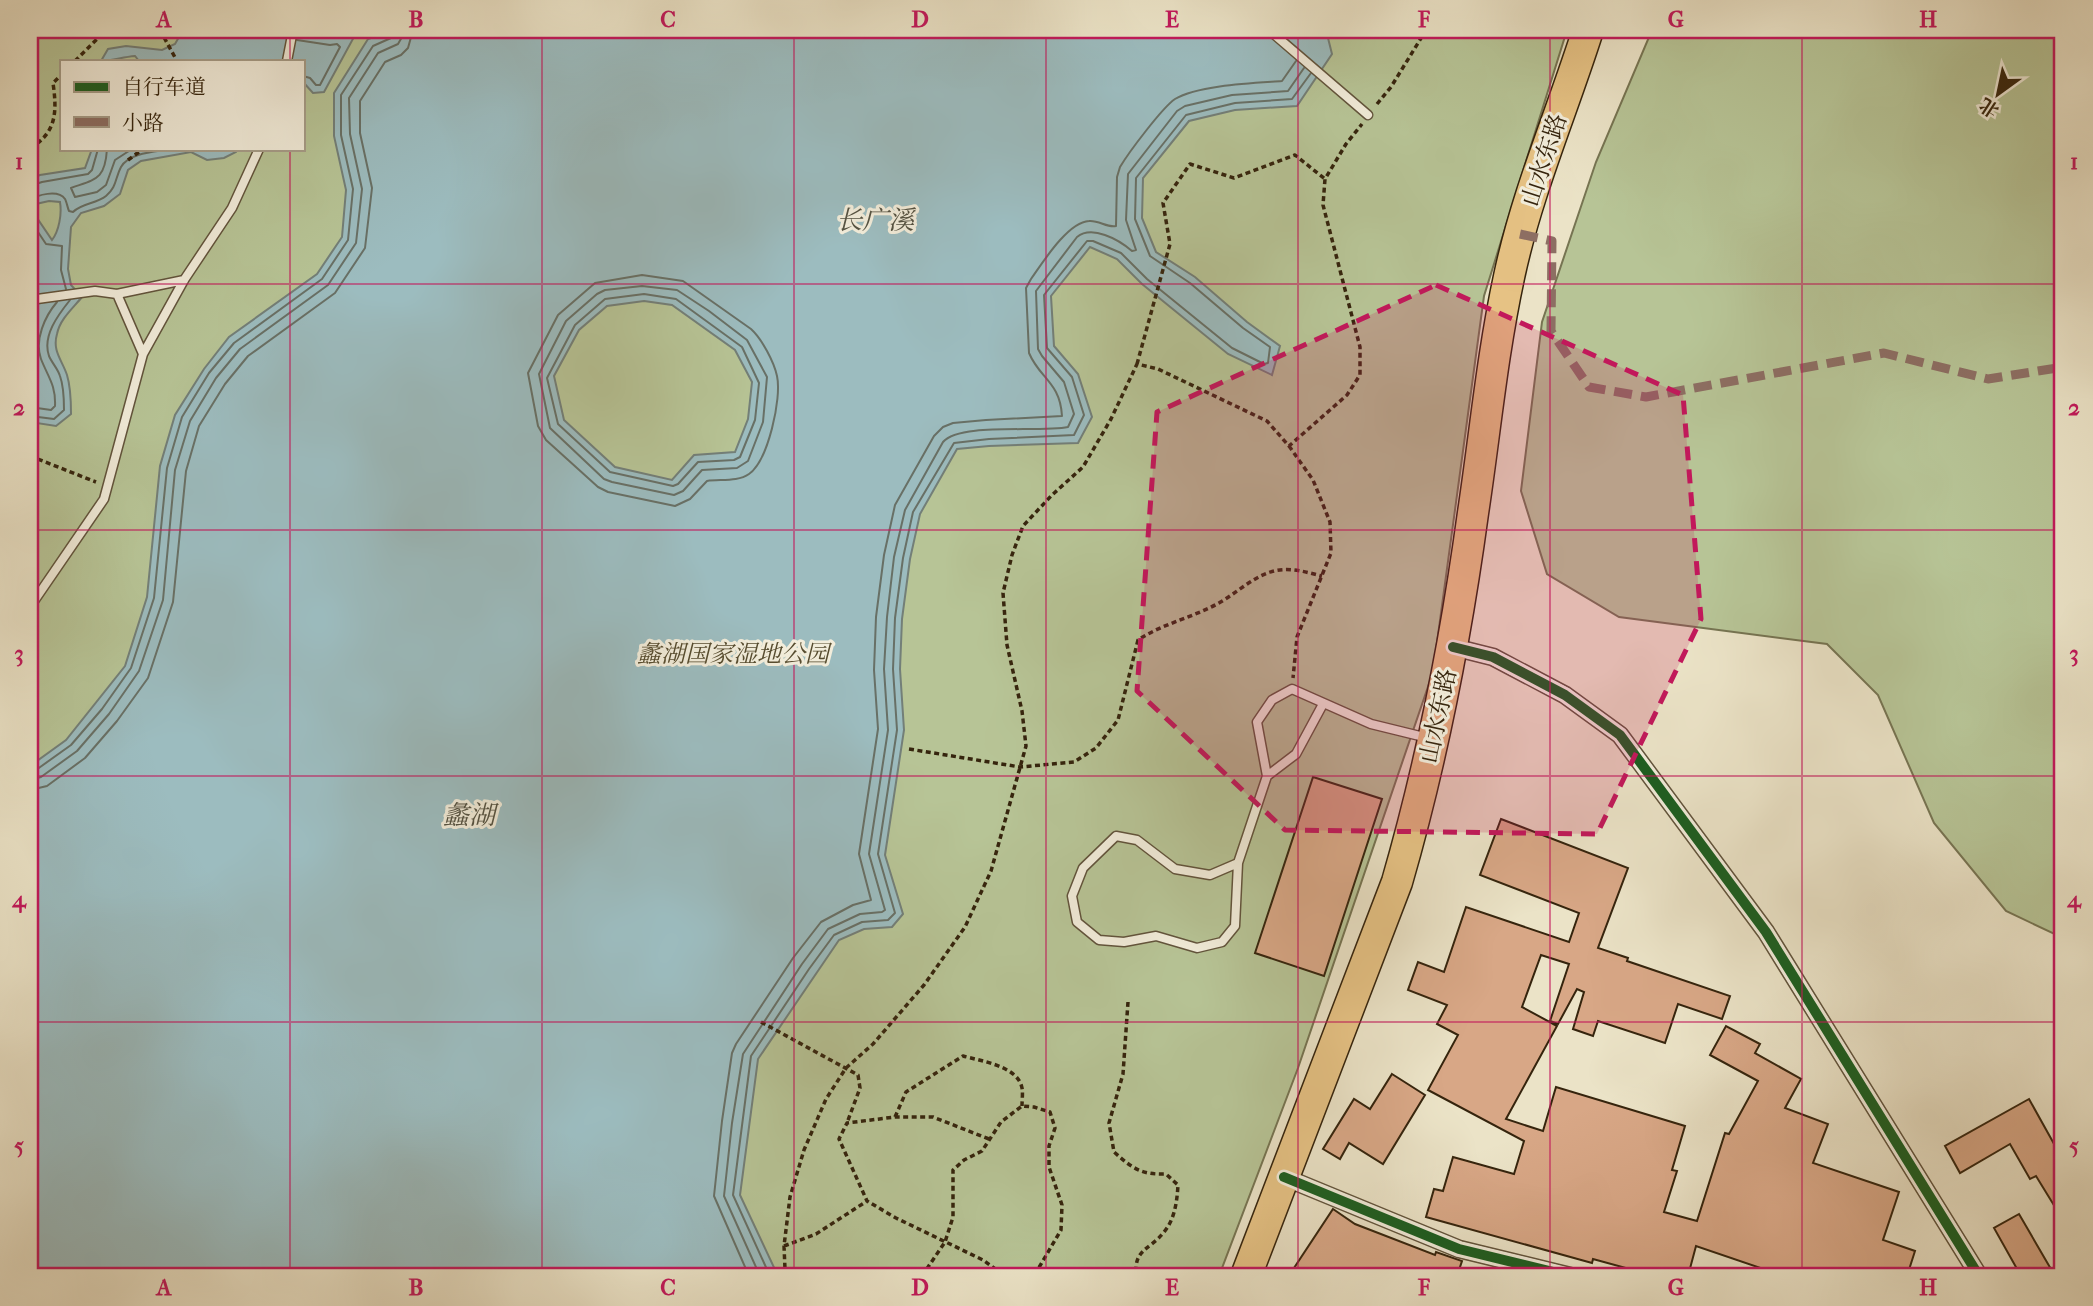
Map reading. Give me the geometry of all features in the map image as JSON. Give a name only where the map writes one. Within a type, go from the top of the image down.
[{"type":"highway","name":"山水东路","points":[[1246,1276],[1397,882],[1434,740],[1453,647],[1474,512],[1492,361],[1509,275],[1552,129],[1584,43],[1597,30]]},
{"type":"street","points":[[1453,647],[1493,657],[1541,682],[1565,695],[1620,735],[1766,932],[1979,1276]]},
{"type":"street","points":[[1284,1177],[1459,1249],[1570,1276]]},
{"type":"lane","points":[[287,60],[293,30]]},
{"type":"lane","points":[[1269,30],[1368,115]]},
{"type":"lane","points":[[30,607],[104,499],[143,354],[184,280],[232,208],[258,150]]},
{"type":"lane","points":[[30,300],[95,290],[117,294],[184,280]]},
{"type":"lane","points":[[117,294],[143,354]]},
{"type":"lane","points":[[1238,863],[1210,875],[1175,869],[1137,840],[1116,836],[1083,868],[1072,896],[1077,922],[1098,940],[1124,942],[1156,936],[1197,948],[1222,942],[1235,926],[1238,863],[1267,776],[1257,722],[1272,699],[1292,688],[1371,724],[1434,740]]},
{"type":"lane","points":[[1267,776],[1296,754],[1323,704]]},
{"type":"path","points":[[76,60],[106,30]]},
{"type":"path","points":[[160,30],[176,60]]},
{"type":"path","points":[[1289,446],[1347,395],[1360,375],[1360,346],[1323,205],[1325,179],[1346,144],[1391,87],[1426,30]]},
{"type":"path","points":[[30,148],[44,140],[57,111],[53,83],[60,76]]},
{"type":"path","points":[[128,160],[142,150]]},
{"type":"path","points":[[787,1276],[784,1246],[790,1197],[804,1150],[826,1099],[846,1068],[873,1044],[924,985],[965,927],[992,871],[1026,746],[1022,710],[1007,645],[1003,593],[1012,555],[1023,526],[1083,467],[1111,419],[1137,364],[1170,244],[1163,203],[1190,164],[1234,178],[1295,155],[1325,179]]},
{"type":"path","points":[[1137,364],[1158,369],[1267,421],[1313,480],[1330,522],[1331,553],[1297,637],[1292,688]]},
{"type":"path","points":[[30,456],[108,486]]},
{"type":"path","points":[[909,748],[1020,767],[1074,762],[1096,748],[1118,720],[1138,640],[1155,629],[1185,620],[1218,604],[1252,581],[1273,571],[1295,569],[1322,576]]},
{"type":"path","points":[[1128,1002],[1123,1074],[1110,1123],[1114,1153],[1133,1169],[1166,1174],[1178,1185],[1177,1205],[1164,1232],[1143,1250],[1135,1261],[1136,1276]]},
{"type":"path","points":[[761,1022],[858,1075],[860,1088],[839,1139],[867,1201],[983,1260],[1005,1276]]},
{"type":"path","points":[[895,1117],[906,1092],[963,1056],[1005,1069],[1018,1078],[1023,1088],[1022,1106]]},
{"type":"path","points":[[922,1276],[945,1242],[953,1217],[953,1170],[964,1160],[982,1151],[1001,1122],[1022,1106],[1050,1112],[1055,1128],[1049,1146],[1049,1167],[1062,1205],[1061,1230],[1034,1276],[1021,1276]]},
{"type":"path","points":[[847,1124],[895,1117],[933,1117],[990,1139]]},
{"type":"path","points":[[784,1246],[816,1234],[867,1201]]},
{"type":"highlighted area","points":[[1436,285],[1683,395],[1701,619],[1597,834],[1285,830],[1137,691],[1157,412]]},
{"type":"green space","name":"蠡湖国家湿地公园","points":[[30,30],[1567,30],[1484,296],[1433,672],[1298,1068],[1219,1276],[30,1276]]},
{"type":"green space","points":[[1652,30],[2063,30],[2063,938],[2006,911],[1934,823],[1878,695],[1827,644],[1619,617],[1547,574],[1521,491],[1542,322],[1596,162]]},
{"type":"water","points":[[183,30],[283,30],[331,38],[343,34],[354,37],[324,92],[313,93],[304,83],[304,60],[138,60],[135,56],[102,60],[108,49],[126,46],[162,50],[175,44]]},
{"type":"water","name":"蠡湖","points":[[396,30],[1326,30],[1332,54],[1297,106],[1235,110],[1189,121],[1143,178],[1142,218],[1156,252],[1195,277],[1247,322],[1280,346],[1272,375],[1228,354],[1142,284],[1117,259],[1090,247],[1051,296],[1054,346],[1078,374],[1092,417],[1078,443],[957,449],[920,514],[910,559],[902,619],[900,669],[904,730],[885,855],[903,914],[892,927],[864,929],[839,940],[758,1059],[740,1195],[778,1276],[30,1276],[30,766],[66,740],[125,666],[147,597],[160,466],[175,415],[204,369],[229,337],[317,274],[342,237],[346,190],[334,136],[334,93],[368,39]],"holes":[[[644,301],[672,305],[735,350],[752,382],[748,419],[735,452],[694,455],[672,480],[615,467],[564,420],[554,376],[579,330],[607,306]]]},
{"type":"water","points":[[92,150],[236,150],[224,158],[207,160],[191,152],[141,161],[128,170],[120,194],[104,206],[81,213],[71,227],[68,269],[71,285],[82,297],[61,323],[56,340],[68,380],[71,414],[56,426],[30,422],[30,181],[40,175],[85,168]],"holes":[[[60,202],[61,212],[52,240],[31,209],[36,204]]]},
{"type":"building","points":[[1313,777],[1382,799],[1324,976],[1255,953]]},
{"type":"building","points":[[1501,819],[1628,868],[1598,948],[1628,958],[1627,961],[1730,996],[1722,1019],[1678,1004],[1665,1043],[1598,1021],[1593,1036],[1573,1029],[1584,992],[1577,989],[1558,1024],[1550,1021],[1569,964],[1541,955],[1522,1007],[1557,1026],[1506,1119],[1543,1131],[1556,1087],[1685,1126],[1672,1170],[1677,1171],[1664,1212],[1697,1221],[1725,1133],[1729,1134],[1758,1081],[1710,1055],[1726,1026],[1760,1044],[1755,1053],[1801,1079],[1785,1108],[1828,1124],[1813,1163],[1899,1192],[1883,1240],[1915,1251],[1907,1276],[1784,1276],[1696,1246],[1688,1276],[1655,1276],[1593,1259],[1592,1263],[1426,1217],[1434,1189],[1443,1191],[1453,1157],[1514,1174],[1524,1141],[1428,1090],[1458,1035],[1437,1024],[1447,1005],[1408,990],[1418,962],[1444,972],[1466,907],[1569,942],[1579,913],[1480,875]]},
{"type":"building","points":[[1392,1074],[1425,1095],[1383,1164],[1349,1143],[1340,1159],[1323,1149],[1354,1099],[1370,1109]]},
{"type":"building","points":[[2029,1099],[2063,1160],[2063,1220],[2036,1176],[2030,1179],[2010,1144],[1960,1173],[1945,1146]]},
{"type":"building","points":[[1333,1209],[1355,1224],[1435,1255],[1436,1252],[1462,1261],[1457,1276],[1306,1276],[1294,1268]]},
{"type":"building","points":[[2019,1214],[2055,1276],[2021,1276],[1994,1228]]},
{"type":"marked path","points":[[1520,234],[1552,241],[1551,331],[1589,387],[1646,397],[1884,353],[1988,379],[2063,367]]},
{"type":"cycle path","points":[[1453,647],[1493,657],[1565,695],[1620,735],[1766,932],[1979,1276]]},
{"type":"cycle path","points":[[1284,1177],[1459,1249],[1570,1276]]},
{"type":"water label","name":"长广溪","points":[[875,220]]}]
